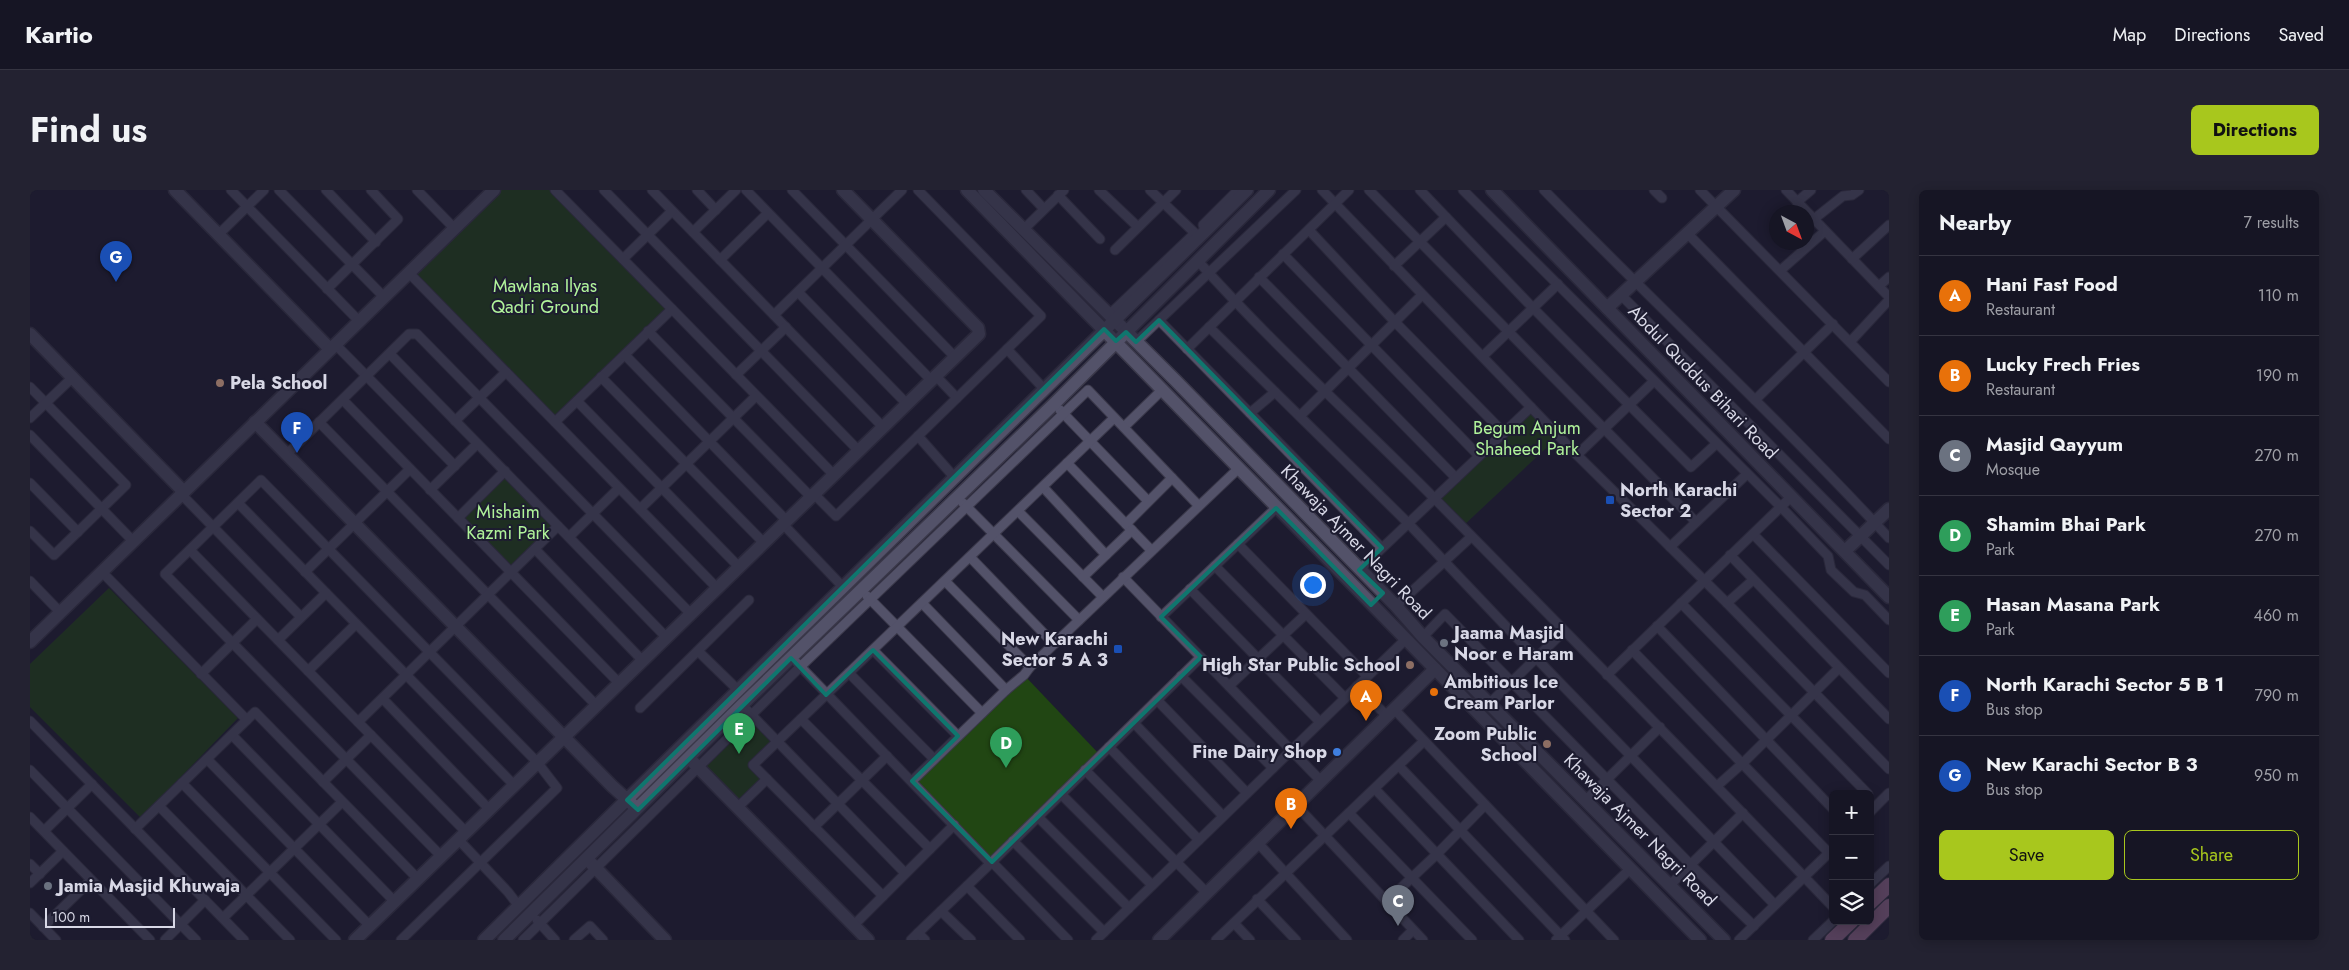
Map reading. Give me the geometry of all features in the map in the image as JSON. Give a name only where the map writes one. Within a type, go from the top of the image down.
[{"type":"main road","points":[[176,190],[333,347]]},
{"type":"main road","points":[[30,642],[494,190]]},
{"type":"main road","points":[[355,940],[762,542],[978,334],[978,328],[843,190]]},
{"type":"main road","name":"Khawaja Ajmer Nagri Road","points":[[967,190],[1629,870],[1700,940]]},
{"type":"main road","name":"Khawaja Ajmer Nagri Road","points":[[984,190],[1176,380],[1396,606],[1423,637],[1724,940]]},
{"type":"main road","points":[[484,940],[1045,390],[1104,329],[1112,317],[1247,190]]},
{"type":"main road","points":[[504,940],[531,913],[591,864],[638,810],[694,763],[742,705],[796,662],[962,501],[1054,403],[1269,190]]},
{"type":"main road","name":"Abdul Quddus Bihari Road","points":[[1492,190],[1889,597]]},
{"type":"main road","points":[[1607,308],[1734,190]]},
{"type":"main road","points":[[30,334],[183,493]]},
{"type":"main road","points":[[255,422],[563,737],[638,810]]},
{"type":"main road","points":[[1845,551],[1889,509]]},
{"type":"main road","points":[[1371,605],[1383,593]]},
{"type":"main road","points":[[1159,940],[1435,670]]},
{"type":"main road","points":[[1521,758],[1532,747]]},
{"type":"main road","points":[[694,763],[868,940]]},
{"type":"main road","points":[[591,864],[665,940]]},
{"type":"main road","points":[[1874,899],[1889,885]]},
{"type":"main road","points":[[1673,913],[1685,900]]},
{"type":"main road","points":[[1855,940],[1889,906]]},
{"type":"main road","points":[[1832,940],[1847,925]]},
{"type":"street","points":[[231,190],[359,321]]},
{"type":"street","points":[[219,234],[264,190]]},
{"type":"street","points":[[279,190],[384,297]]},
{"type":"street","points":[[326,190],[376,242]]},
{"type":"street","points":[[328,289],[398,219],[371,190]]},
{"type":"street","points":[[417,190],[454,228]]},
{"type":"street","points":[[555,190],[833,474]]},
{"type":"street","points":[[604,190],[858,450]]},
{"type":"street","points":[[652,190],[882,426]]},
{"type":"street","points":[[697,190],[716,210]]},
{"type":"street","points":[[693,232],[736,190]]},
{"type":"street","points":[[746,190],[932,377],[957,398]]},
{"type":"street","points":[[792,190],[954,356]]},
{"type":"street","points":[[774,315],[902,190]]},
{"type":"street","points":[[648,331],[811,495],[836,516],[1041,316],[918,190]]},
{"type":"street","points":[[1026,190],[1044,209]]},
{"type":"street","points":[[1099,190],[1138,227]]},
{"type":"street","points":[[1150,190],[1197,235],[1238,190]]},
{"type":"street","points":[[1115,250],[1176,190]]},
{"type":"street","points":[[1136,342],[1296,190]]},
{"type":"street","points":[[1322,190],[1576,455],[1728,603],[1813,693],[1889,769]]},
{"type":"street","points":[[1187,348],[1349,190]]},
{"type":"street","points":[[1369,190],[1510,331],[1696,522]]},
{"type":"street","points":[[1420,190],[1533,308],[1691,467],[1716,444]]},
{"type":"street","points":[[1463,190],[1781,507],[1828,556],[1831,570],[1854,592],[1865,595],[1889,620]]},
{"type":"street","points":[[1544,190],[1635,283],[1755,400],[1889,538]]},
{"type":"street","points":[[1654,190],[1662,198]]},
{"type":"street","points":[[1700,190],[1718,206],[1889,382]]},
{"type":"street","points":[[1786,190],[1800,205]]},
{"type":"street","points":[[1797,202],[1810,190]]},
{"type":"street","points":[[1859,190],[1852,195],[1843,196],[1814,219],[1889,297]]},
{"type":"street","points":[[1023,230],[1061,193],[1100,239]]},
{"type":"street","points":[[623,259],[672,211]]},
{"type":"street","points":[[720,260],[768,213]]},
{"type":"street","points":[[1394,266],[1446,217]]},
{"type":"street","points":[[1852,258],[1889,225]]},
{"type":"street","points":[[1309,230],[1395,322],[1504,432]]},
{"type":"street","points":[[1781,270],[1825,231]]},
{"type":"street","points":[[1688,234],[1889,439]]},
{"type":"street","points":[[1283,254],[1479,456]]},
{"type":"street","points":[[1198,261],[1324,392],[1434,498],[1660,727],[1829,903]]},
{"type":"street","points":[[409,273],[716,587]]},
{"type":"street","points":[[1879,286],[1889,277]]},
{"type":"street","points":[[1260,278],[1456,478]]},
{"type":"street","points":[[1482,356],[1558,284]]},
{"type":"street","points":[[798,292],[906,403]]},
{"type":"street","points":[[1621,295],[1889,566]]},
{"type":"street","points":[[1300,416],[1422,296]]},
{"type":"street","points":[[1850,342],[1889,300]]},
{"type":"street","points":[[555,422],[672,309]]},
{"type":"street","points":[[1159,320],[1382,548]]},
{"type":"street","points":[[1755,400],[1833,324]]},
{"type":"street","points":[[736,375],[786,327]]},
{"type":"street","points":[[1209,327],[1408,523],[1775,905]]},
{"type":"street","points":[[287,454],[409,334],[417,334],[690,613]]},
{"type":"street","points":[[333,347],[367,376],[454,466]]},
{"type":"street","points":[[1008,349],[1045,390]]},
{"type":"street","points":[[390,354],[666,636]]},
{"type":"street","points":[[625,355],[710,442],[843,587]]},
{"type":"street","points":[[455,421],[506,372]]},
{"type":"street","points":[[30,418],[73,377]]},
{"type":"street","points":[[601,377],[762,542]]},
{"type":"street","points":[[1576,455],[1654,381]]},
{"type":"street","points":[[30,387],[126,485],[54,555],[30,531]]},
{"type":"street","points":[[1124,427],[1162,389]]},
{"type":"street","points":[[1079,620],[962,501],[1088,390],[1198,505]]},
{"type":"street","points":[[1250,413],[1275,392]]},
{"type":"street","points":[[640,509],[756,396]]},
{"type":"street","points":[[343,400],[619,682]]},
{"type":"street","points":[[577,401],[738,566]]},
{"type":"street","points":[[1054,403],[1148,502]]},
{"type":"street","points":[[1359,570],[1531,407]]},
{"type":"street","points":[[883,896],[753,766],[1114,418]]},
{"type":"street","points":[[320,422],[596,705]]},
{"type":"street","points":[[30,434],[134,541]]},
{"type":"street","points":[[918,436],[955,478]]},
{"type":"street","points":[[430,490],[478,444]]},
{"type":"street","points":[[1067,463],[1152,550]]},
{"type":"street","points":[[912,781],[1198,505],[1239,468]]},
{"type":"street","points":[[305,572],[410,469]]},
{"type":"street","points":[[458,518],[504,472]]},
{"type":"street","points":[[1670,547],[1747,474]]},
{"type":"street","points":[[1083,577],[1106,555],[1148,502],[1172,478]]},
{"type":"street","points":[[401,940],[557,788],[537,762],[261,480],[165,574],[441,856]]},
{"type":"street","points":[[30,483],[78,532]]},
{"type":"street","points":[[1043,487],[1106,555]]},
{"type":"street","points":[[569,537],[619,488]]},
{"type":"street","points":[[183,493],[213,527],[301,617]]},
{"type":"street","points":[[1607,675],[1791,497]]},
{"type":"street","points":[[238,503],[514,785]]},
{"type":"street","points":[[1162,617],[1276,508]]},
{"type":"street","points":[[1018,511],[1103,597]]},
{"type":"street","points":[[358,722],[558,526]]},
{"type":"street","points":[[1752,534],[1889,673]]},
{"type":"street","points":[[1396,606],[1471,537]]},
{"type":"street","points":[[1238,544],[1367,676]]},
{"type":"street","points":[[535,549],[642,660]]},
{"type":"street","points":[[190,550],[370,735],[462,836],[481,864],[508,892],[518,906]]},
{"type":"street","points":[[1730,555],[1889,719]]},
{"type":"street","points":[[970,557],[1054,644]]},
{"type":"street","points":[[1215,566],[1345,698]]},
{"type":"street","points":[[102,572],[247,720]]},
{"type":"street","points":[[1123,577],[1321,781]]},
{"type":"street","points":[[30,580],[60,612]]},
{"type":"street","points":[[1728,603],[1753,580]]},
{"type":"street","points":[[945,581],[1030,667]]},
{"type":"street","points":[[1190,589],[1320,722]]},
{"type":"street","points":[[278,640],[326,593]]},
{"type":"street","points":[[866,595],[982,713]]},
{"type":"street","points":[[640,708],[749,600]]},
{"type":"street","points":[[1682,602],[1864,790]]},
{"type":"street","points":[[922,603],[1006,690]]},
{"type":"street","points":[[1229,686],[1306,614]]},
{"type":"street","points":[[1423,637],[1445,614],[1691,865],[1754,926]]},
{"type":"street","points":[[201,674],[257,619]]},
{"type":"street","points":[[308,671],[356,624]]},
{"type":"street","points":[[1657,626],[1829,805]]},
{"type":"street","points":[[1489,704],[1564,631]]},
{"type":"street","points":[[1096,940],[1405,640]]},
{"type":"street","points":[[873,650],[958,736]]},
{"type":"street","points":[[1632,650],[1829,849]]},
{"type":"street","points":[[698,651],[738,690]]},
{"type":"street","points":[[918,938],[967,886],[1201,657]]},
{"type":"street","points":[[523,940],[540,924],[591,864],[694,763],[752,716],[796,662],[988,861],[992,862],[1068,940]]},
{"type":"street","points":[[1717,786],[1743,763],[1839,668]]},
{"type":"street","points":[[849,673],[934,759]]},
{"type":"street","points":[[1181,676],[1273,768]]},
{"type":"street","points":[[1357,686],[1424,741],[1614,940]]},
{"type":"street","points":[[383,699],[490,809]]},
{"type":"street","points":[[1157,700],[1248,792]]},
{"type":"street","points":[[742,705],[905,873]]},
{"type":"street","points":[[135,829],[255,712],[418,879]]},
{"type":"street","points":[[801,719],[930,849]]},
{"type":"street","points":[[30,721],[244,940]]},
{"type":"street","points":[[1134,723],[1223,816]]},
{"type":"street","points":[[1586,800],[1660,727]]},
{"type":"street","points":[[232,735],[394,902]]},
{"type":"street","points":[[323,782],[370,735]]},
{"type":"street","points":[[1216,940],[1284,872],[1375,789],[1424,741]]},
{"type":"street","points":[[1109,747],[1199,840]]},
{"type":"street","points":[[814,827],[887,756]]},
{"type":"street","points":[[207,759],[370,926]]},
{"type":"street","points":[[1399,766],[1561,939],[1629,870]]},
{"type":"street","points":[[30,770],[196,940]]},
{"type":"street","points":[[1085,770],[1207,893]]},
{"type":"street","points":[[738,807],[767,779]]},
{"type":"street","points":[[182,783],[336,940]]},
{"type":"street","points":[[44,831],[92,784]]},
{"type":"street","points":[[1375,789],[1519,940]]},
{"type":"street","points":[[1874,808],[1889,793]]},
{"type":"street","points":[[1061,794],[1152,885]]},
{"type":"street","points":[[1874,800],[1878,804]]},
{"type":"street","points":[[223,918],[342,802]]},
{"type":"street","points":[[1296,805],[1423,940]]},
{"type":"street","points":[[1386,902],[1485,805]]},
{"type":"street","points":[[159,806],[290,940]]},
{"type":"street","points":[[1349,813],[1472,940]]},
{"type":"street","points":[[1670,885],[1743,813]]},
{"type":"street","points":[[30,817],[146,939]]},
{"type":"street","points":[[1038,817],[1129,908]]},
{"type":"street","points":[[854,925],[954,825]]},
{"type":"street","points":[[1013,841],[1104,932]]},
{"type":"street","points":[[1258,842],[1347,940]]},
{"type":"street","points":[[30,883],[63,851]]},
{"type":"street","points":[[1739,940],[1829,853]]},
{"type":"street","points":[[30,864],[40,874]]},
{"type":"street","points":[[1874,880],[1889,866]]},
{"type":"street","points":[[43,927],[91,880]]},
{"type":"street","points":[[967,886],[1020,940]]},
{"type":"street","points":[[1258,899],[1296,940]]},
{"type":"street","points":[[165,940],[205,900]]},
{"type":"street","points":[[942,911],[971,940]]},
{"type":"street","points":[[30,913],[56,940]]},
{"type":"street","points":[[531,913],[555,940]]},
{"type":"street","points":[[1234,923],[1250,940]]},
{"type":"street","points":[[1813,940],[1829,925]]},
{"type":"street","points":[[574,940],[590,926],[603,940]]},
{"type":"street","points":[[1402,940],[1413,930]]},
{"type":"highlighted area","points":[[1159,320],[1382,548],[1359,570],[1383,593],[1371,605],[1276,508],[1161,617],[1201,657],[992,862],[912,781],[958,736],[873,650],[826,695],[791,658],[638,810],[627,800],[1104,329],[1116,341],[1126,332],[1136,342]]},
{"type":"green space","name":"Mawlana Ilyas Qadri Ground","points":[[494,190],[552,190],[669,311],[555,420],[411,271]]},
{"type":"green space","name":"Begum Anjum Shaheed Park","points":[[1531,407],[1559,436],[1462,527],[1434,499]]},
{"type":"green space","name":"Mishaim Kazmi Park","points":[[505,471],[558,526],[511,572],[458,518]]},
{"type":"green space","points":[[109,588],[238,718],[141,818],[30,707],[30,664]]},
{"type":"green space","points":[[1024,675],[1100,755],[988,861],[912,781]]},
{"type":"green space","points":[[751,718],[775,742],[752,766],[764,780],[739,804],[701,766]]},
{"type":"place","name":"New Karachi Sector B 3","points":[[116,282]]},
{"type":"place","name":"Pela School","points":[[220,383]]},
{"type":"place","name":"North Karachi Sector 5 B 1","points":[[297,453]]},
{"type":"place","name":"North Karachi Sector 2","points":[[1610,500]]},
{"type":"place","name":"Jaama Masjid Noor e Haram","points":[[1444,643]]},
{"type":"place","name":"New Karachi Sector 5 A 3","points":[[1118,649]]},
{"type":"place","name":"High Star Public School","points":[[1410,665]]},
{"type":"place","name":"Ambitious Ice Cream Parlor","points":[[1434,692]]},
{"type":"place","name":"Hani Fast Food","points":[[1366,721]]},
{"type":"place","name":"Zoom Public School","points":[[1547,744]]},
{"type":"place","name":"Fine Dairy Shop","points":[[1337,752]]},
{"type":"place","name":"Hasan Masana Park","points":[[739,754]]},
{"type":"place","name":"Shamim Bhai Park","points":[[1006,768]]},
{"type":"place","name":"Lucky Frech Fries","points":[[1291,829]]},
{"type":"place","name":"Jamia Masjid Khuwaja","points":[[48,886]]},
{"type":"place","name":"Masjid Qayyum","points":[[1398,926]]}]
